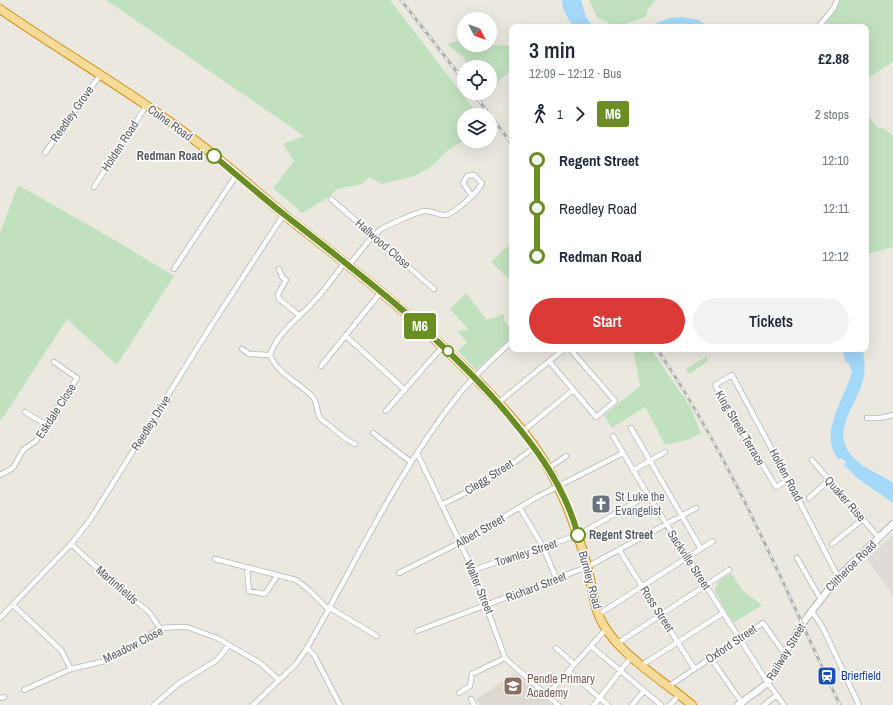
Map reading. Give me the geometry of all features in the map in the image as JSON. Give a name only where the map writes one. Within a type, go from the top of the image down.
[{"type":"highway","name":"Colne Road","points":[[0,9],[146,106],[205,148],[381,292],[475,376]]},
{"type":"highway","name":"Burnley Road","points":[[475,376],[523,431],[549,468],[578,535],[599,614],[606,629],[618,643],[642,665],[692,705]]},
{"type":"main road","name":"Clitheroe Road","points":[[812,610],[838,577],[893,524]]},
{"type":"main road","name":"Railway Street","points":[[740,704],[768,683],[784,654],[812,610]]},
{"type":"street","points":[[821,24],[834,8],[837,0]]},
{"type":"street","name":"Reedley Grove","points":[[45,153],[100,75]]},
{"type":"street","name":"Holden Road","points":[[94,187],[146,106]]},
{"type":"street","points":[[174,269],[237,174]]},
{"type":"street","points":[[355,444],[343,438],[320,418],[313,397],[280,370],[273,362],[270,355],[272,347],[288,327],[380,230],[422,211],[445,215],[472,196],[482,183],[474,175],[467,176],[463,183],[472,196]]},
{"type":"street","name":"Hallwood Close","points":[[331,199],[434,289]]},
{"type":"street","name":"Reedley Drive","points":[[0,618],[71,544],[90,520],[211,326],[284,214]]},
{"type":"street","points":[[279,269],[282,277],[286,280],[278,294],[279,300],[300,316]]},
{"type":"street","points":[[321,366],[381,292]]},
{"type":"street","points":[[346,336],[405,390]]},
{"type":"street","points":[[253,705],[296,664],[307,648],[330,609],[384,508],[417,453],[460,393],[475,376],[509,344]]},
{"type":"street","points":[[386,412],[443,346]]},
{"type":"street","points":[[242,349],[250,354],[270,355]]},
{"type":"street","points":[[498,403],[560,352]]},
{"type":"street","points":[[549,361],[596,417],[615,401],[573,352]]},
{"type":"street","name":"Eskdale Close","points":[[0,476],[13,468],[23,450],[36,441],[45,424],[55,412],[77,378],[54,362]]},
{"type":"street","name":"Holden Road","points":[[732,375],[838,577]]},
{"type":"street","name":"King Street Terrace","points":[[732,375],[715,385],[776,487],[788,480]]},
{"type":"street","points":[[523,431],[573,390]]},
{"type":"street","points":[[25,412],[45,424]]},
{"type":"street","points":[[867,418],[880,418],[893,415]]},
{"type":"street","points":[[631,428],[701,549]]},
{"type":"street","points":[[373,433],[411,462]]},
{"type":"street","name":"Sackville Street","points":[[613,436],[666,524],[768,683],[784,705]]},
{"type":"street","name":"Clegg Street","points":[[441,505],[500,473],[535,447]]},
{"type":"street","points":[[634,470],[665,452]]},
{"type":"street","name":"Walter Street","points":[[417,453],[473,570],[488,605],[505,658]]},
{"type":"street","name":"Albert Street","points":[[399,573],[459,543],[558,486],[623,453]]},
{"type":"street","points":[[549,468],[566,456]]},
{"type":"street","name":"Quaker Rise","points":[[812,460],[879,538]]},
{"type":"street","points":[[809,498],[829,480]]},
{"type":"street","points":[[578,535],[648,495]]},
{"type":"street","points":[[520,508],[543,547],[557,580]]},
{"type":"street","name":"Richard Street","points":[[418,631],[557,580],[587,567],[696,508]]},
{"type":"street","points":[[832,544],[863,519]]},
{"type":"street","name":"Townley Street","points":[[473,570],[578,535]]},
{"type":"street","points":[[599,614],[713,541]]},
{"type":"street","name":"Martinfields","points":[[71,544],[116,586],[149,612],[160,628]]},
{"type":"street","name":"Ross Street","points":[[618,550],[694,668]]},
{"type":"street","points":[[797,558],[820,598]]},
{"type":"street","points":[[215,559],[296,580],[330,609],[377,636]]},
{"type":"street","points":[[247,568],[249,591],[265,594],[277,576]]},
{"type":"street","points":[[618,643],[729,570]]},
{"type":"street","points":[[13,605],[61,650],[71,669]]},
{"type":"street","points":[[812,610],[823,628],[859,705]]},
{"type":"street","points":[[642,665],[723,613]]},
{"type":"street","name":"Oxford Street","points":[[669,686],[710,657],[763,623],[784,654]]},
{"type":"street","name":"Meadow Close","points":[[24,690],[71,669],[105,661],[130,649],[160,628],[187,627],[217,638],[260,663],[279,680]]},
{"type":"street","points":[[547,695],[606,629]]},
{"type":"street","points":[[154,705],[178,684],[217,660],[229,645]]},
{"type":"street","points":[[591,646],[661,705]]},
{"type":"street","points":[[307,648],[314,655],[340,705]]},
{"type":"street","points":[[556,648],[574,664]]},
{"type":"street","points":[[594,705],[632,656]]},
{"type":"street","points":[[710,657],[740,704]]},
{"type":"street","points":[[459,693],[470,686],[472,674],[505,658],[558,705]]},
{"type":"street","points":[[568,671],[608,705]]},
{"type":"street","points":[[632,705],[644,690]]},
{"type":"street","points":[[670,705],[680,694]]},
{"type":"street","points":[[764,705],[777,695]]},
{"type":"street","points":[[471,699],[474,705]]},
{"type":"shaded area","points":[[893,535],[892,597],[890,591],[867,559]]},
{"type":"shaded area","name":"Pendle Primary Academy","points":[[515,673],[552,705],[480,705],[476,699]]},
{"type":"green space","points":[[106,0],[390,0],[457,88],[457,100],[467,100],[473,108],[457,108],[457,144],[448,150],[432,166],[415,176],[382,184],[369,177],[362,184],[337,189],[329,197],[302,213],[273,188],[294,161],[283,144],[304,136]]},
{"type":"green space","points":[[589,0],[656,0],[648,9],[646,17],[625,24],[610,24],[597,17]]},
{"type":"green space","points":[[840,0],[893,0],[893,62],[869,77],[869,24],[825,24],[837,8]]},
{"type":"green space","points":[[457,41],[457,52],[497,52],[497,45],[509,46],[509,72],[497,82],[497,60],[465,60],[447,44]]},
{"type":"green space","points":[[869,117],[878,128],[883,128],[893,136],[893,247],[869,253]]},
{"type":"green space","points":[[18,185],[174,276],[117,365],[67,319],[0,420],[0,233]]},
{"type":"green space","points":[[509,245],[509,279],[491,262]]},
{"type":"green space","points":[[466,293],[487,320],[504,314],[504,320],[509,326],[509,339],[476,370],[458,351],[467,342],[457,331],[469,330],[450,309]]},
{"type":"green space","points":[[634,352],[653,352],[691,408],[701,433],[690,439],[665,445],[645,407],[612,428],[604,415],[640,386]]},
{"type":"green space","points":[[707,356],[708,361],[689,374],[686,369]]},
{"type":"green space","points":[[731,573],[743,591],[762,605],[733,623],[714,590],[718,585],[716,583]]},
{"type":"water","points":[[562,0],[581,0],[586,18],[591,24],[571,24],[563,9]]},
{"type":"water","points":[[682,17],[698,20],[705,24],[653,24],[670,18]]},
{"type":"water","points":[[844,352],[863,352],[863,380],[844,428],[846,447],[852,456],[862,465],[893,483],[893,503],[857,478],[844,465],[846,462],[841,458],[839,460],[833,450],[831,439],[832,428],[835,416],[852,372],[849,364],[845,361]]},
{"type":"railway","points":[[401,0],[457,72]]},
{"type":"railway","points":[[478,100],[485,108]]},
{"type":"railway","points":[[497,124],[509,140]]},
{"type":"railway","points":[[659,352],[684,391],[733,478],[840,705]]},
{"type":"bus line","name":"M6","points":[[214,156],[349,265],[443,346],[475,376],[523,431],[549,468],[567,505],[578,535]]},
{"type":"place","name":"Redman Road","points":[[214,156]]},
{"type":"place","name":"St Luke the Evangelist","points":[[601,504]]},
{"type":"place","name":"Regent Street","points":[[578,535]]},
{"type":"place","name":"Brierfield","points":[[827,676]]},
{"type":"place","name":"Pendle Primary Academy","points":[[513,686]]}]
